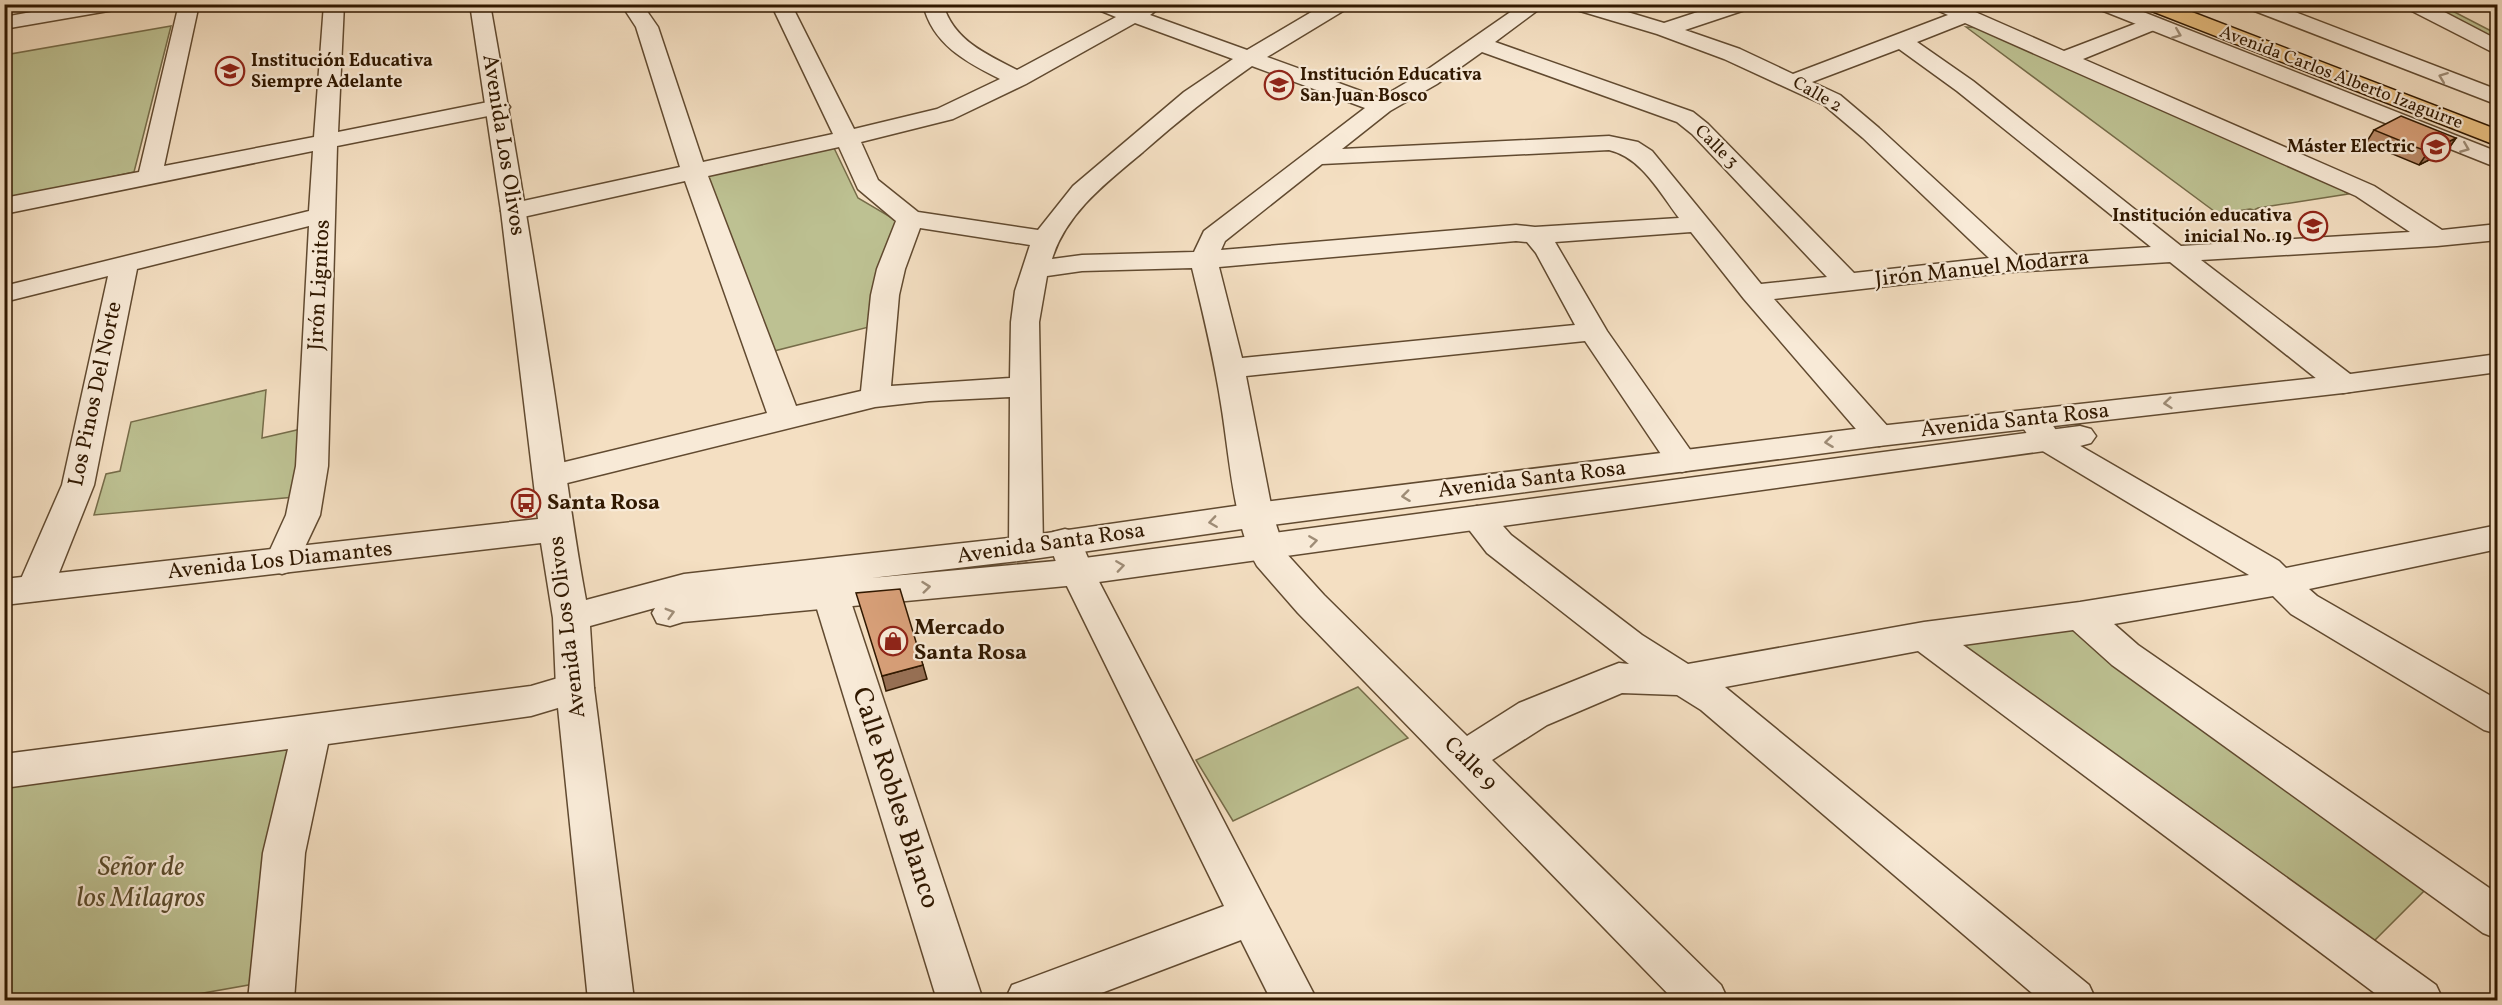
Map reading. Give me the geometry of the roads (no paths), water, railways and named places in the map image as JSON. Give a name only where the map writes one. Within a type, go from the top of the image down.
[{"type":"main road","name":"Avenida Carlos Alberto Izaguirre","points":[[2197,4],[2444,110],[2498,139]]},
{"type":"main road","name":"Avenida Carlos Alberto Izaguirre","points":[[2151,14],[2444,110],[2498,121]]},
{"type":"main road","points":[[2352,81],[2393,120]]},
{"type":"street","points":[[4,23],[114,4]]},
{"type":"street","points":[[150,176],[189,4]]},
{"type":"street","name":"Jirón Lignitos","points":[[282,561],[303,515],[312,466],[325,143],[334,4]]},
{"type":"street","name":"Avenida Los Olivos","points":[[480,4],[514,212],[551,476],[556,529],[572,630],[575,688],[611,1000]]},
{"type":"street","points":[[631,4],[647,27],[694,172],[785,419]]},
{"type":"street","points":[[781,4],[867,184],[910,219],[1046,239]]},
{"type":"street","points":[[933,4],[941,27],[955,41],[975,56],[1018,79]]},
{"type":"street","points":[[1101,4],[1130,17],[1382,106]]},
{"type":"street","points":[[514,212],[945,114],[1018,79],[1155,4]]},
{"type":"street","points":[[1026,548],[1024,516],[1027,387],[1025,322],[1029,291],[1046,239],[1082,191],[1192,97],[1249,58],[1341,4]]},
{"type":"street","points":[[1260,531],[1230,368],[1204,260],[1213,237],[1382,106],[1429,79],[1536,4]]},
{"type":"street","name":"Calle 2","points":[[1577,4],[1664,30],[1732,54],[1832,100],[1880,141],[2011,264]]},
{"type":"street","points":[[1664,30],[1744,4]]},
{"type":"street","points":[[1939,4],[2365,191],[2437,238]]},
{"type":"street","name":"Avenida Carlos Alberto Izaguirre","points":[[2103,4],[2151,14],[2393,120],[2498,161]]},
{"type":"street","name":"Avenida Carlos Alberto Izaguirre","points":[[2254,4],[2498,98]]},
{"type":"street","points":[[2413,4],[2498,50]]},
{"type":"street","points":[[2448,4],[2498,30]]},
{"type":"street","points":[[2064,59],[2151,14]]},
{"type":"street","points":[[1795,81],[1965,16]]},
{"type":"street","points":[[1900,40],[1965,86],[2343,384]]},
{"type":"street","name":"Calle 3","points":[[1480,44],[1685,117],[1701,129],[1847,282]]},
{"type":"street","points":[[4,206],[498,107]]},
{"type":"street","points":[[1318,157],[1609,143],[1629,147],[1643,156],[1754,293],[1879,436]]},
{"type":"street","points":[[4,294],[323,215]]},
{"type":"street","points":[[875,397],[885,295],[891,269],[910,219]]},
{"type":"street","points":[[1036,270],[1082,263],[1204,260],[1515,233],[1535,235],[1699,224]]},
{"type":"street","name":"Jirón Manuel Modarra","points":[[1754,293],[2011,264],[2173,252],[2437,238],[2498,232]]},
{"type":"street","points":[[1535,235],[1548,250],[1593,332],[1682,461]]},
{"type":"street","name":"Los Pinos Del Norte","points":[[20,590],[78,485],[124,264]]},
{"type":"street","points":[[1230,368],[1593,332]]},
{"type":"street","name":"Avenida Santa Rosa","points":[[1260,531],[1477,518],[2040,429],[2498,363]]},
{"type":"street","name":"Avenida Santa Rosa","points":[[572,630],[683,609],[831,596],[1071,557],[1260,531],[1682,461],[1879,436],[2040,429],[2498,383]]},
{"type":"street","points":[[551,476],[875,397],[929,391],[1027,387]]},
{"type":"street","points":[[2040,429],[2267,570],[2304,604],[2498,719]]},
{"type":"street","points":[[1477,518],[1499,544],[1629,645],[1713,699],[2073,1000]]},
{"type":"street","name":"Avenida Los Diamantes","points":[[20,590],[556,529]]},
{"type":"street","name":"Calle 9","points":[[1260,531],[1269,557],[1311,604],[1705,1000]]},
{"type":"street","points":[[1464,758],[1533,714],[1619,678],[1681,680],[1924,636],[2080,616],[2279,582],[2498,537]]},
{"type":"street","name":"Avenida Santa Rosa","points":[[572,630],[684,586],[1026,548],[1071,557]]},
{"type":"street","points":[[1071,557],[1294,1000]]},
{"type":"street","name":"Calle Robles Blanco","points":[[831,596],[960,1000]]},
{"type":"street","points":[[2080,616],[2126,655],[2498,919]]},
{"type":"street","points":[[1924,636],[2420,1000]]},
{"type":"street","points":[[4,771],[531,701],[575,688]]},
{"type":"street","points":[[269,1000],[284,853],[312,730]]},
{"type":"street","points":[[1028,1000],[1250,916]]},
{"type":"place","name":"Institución Educativa Siempre Adelante","points":[[230,71]]},
{"type":"place","name":"Institución Educativa San Juan Bosco","points":[[1279,85]]},
{"type":"place","name":"Máster Electric","points":[[2436,147]]},
{"type":"place","name":"Institución educativa inicial No. 19","points":[[2313,226]]},
{"type":"place","name":"Santa Rosa","points":[[526,503]]},
{"type":"place","name":"Mercado Santa Rosa","points":[[893,641]]},
{"type":"park label","name":"Señor de los Milagros","points":[[141,884]]}]
